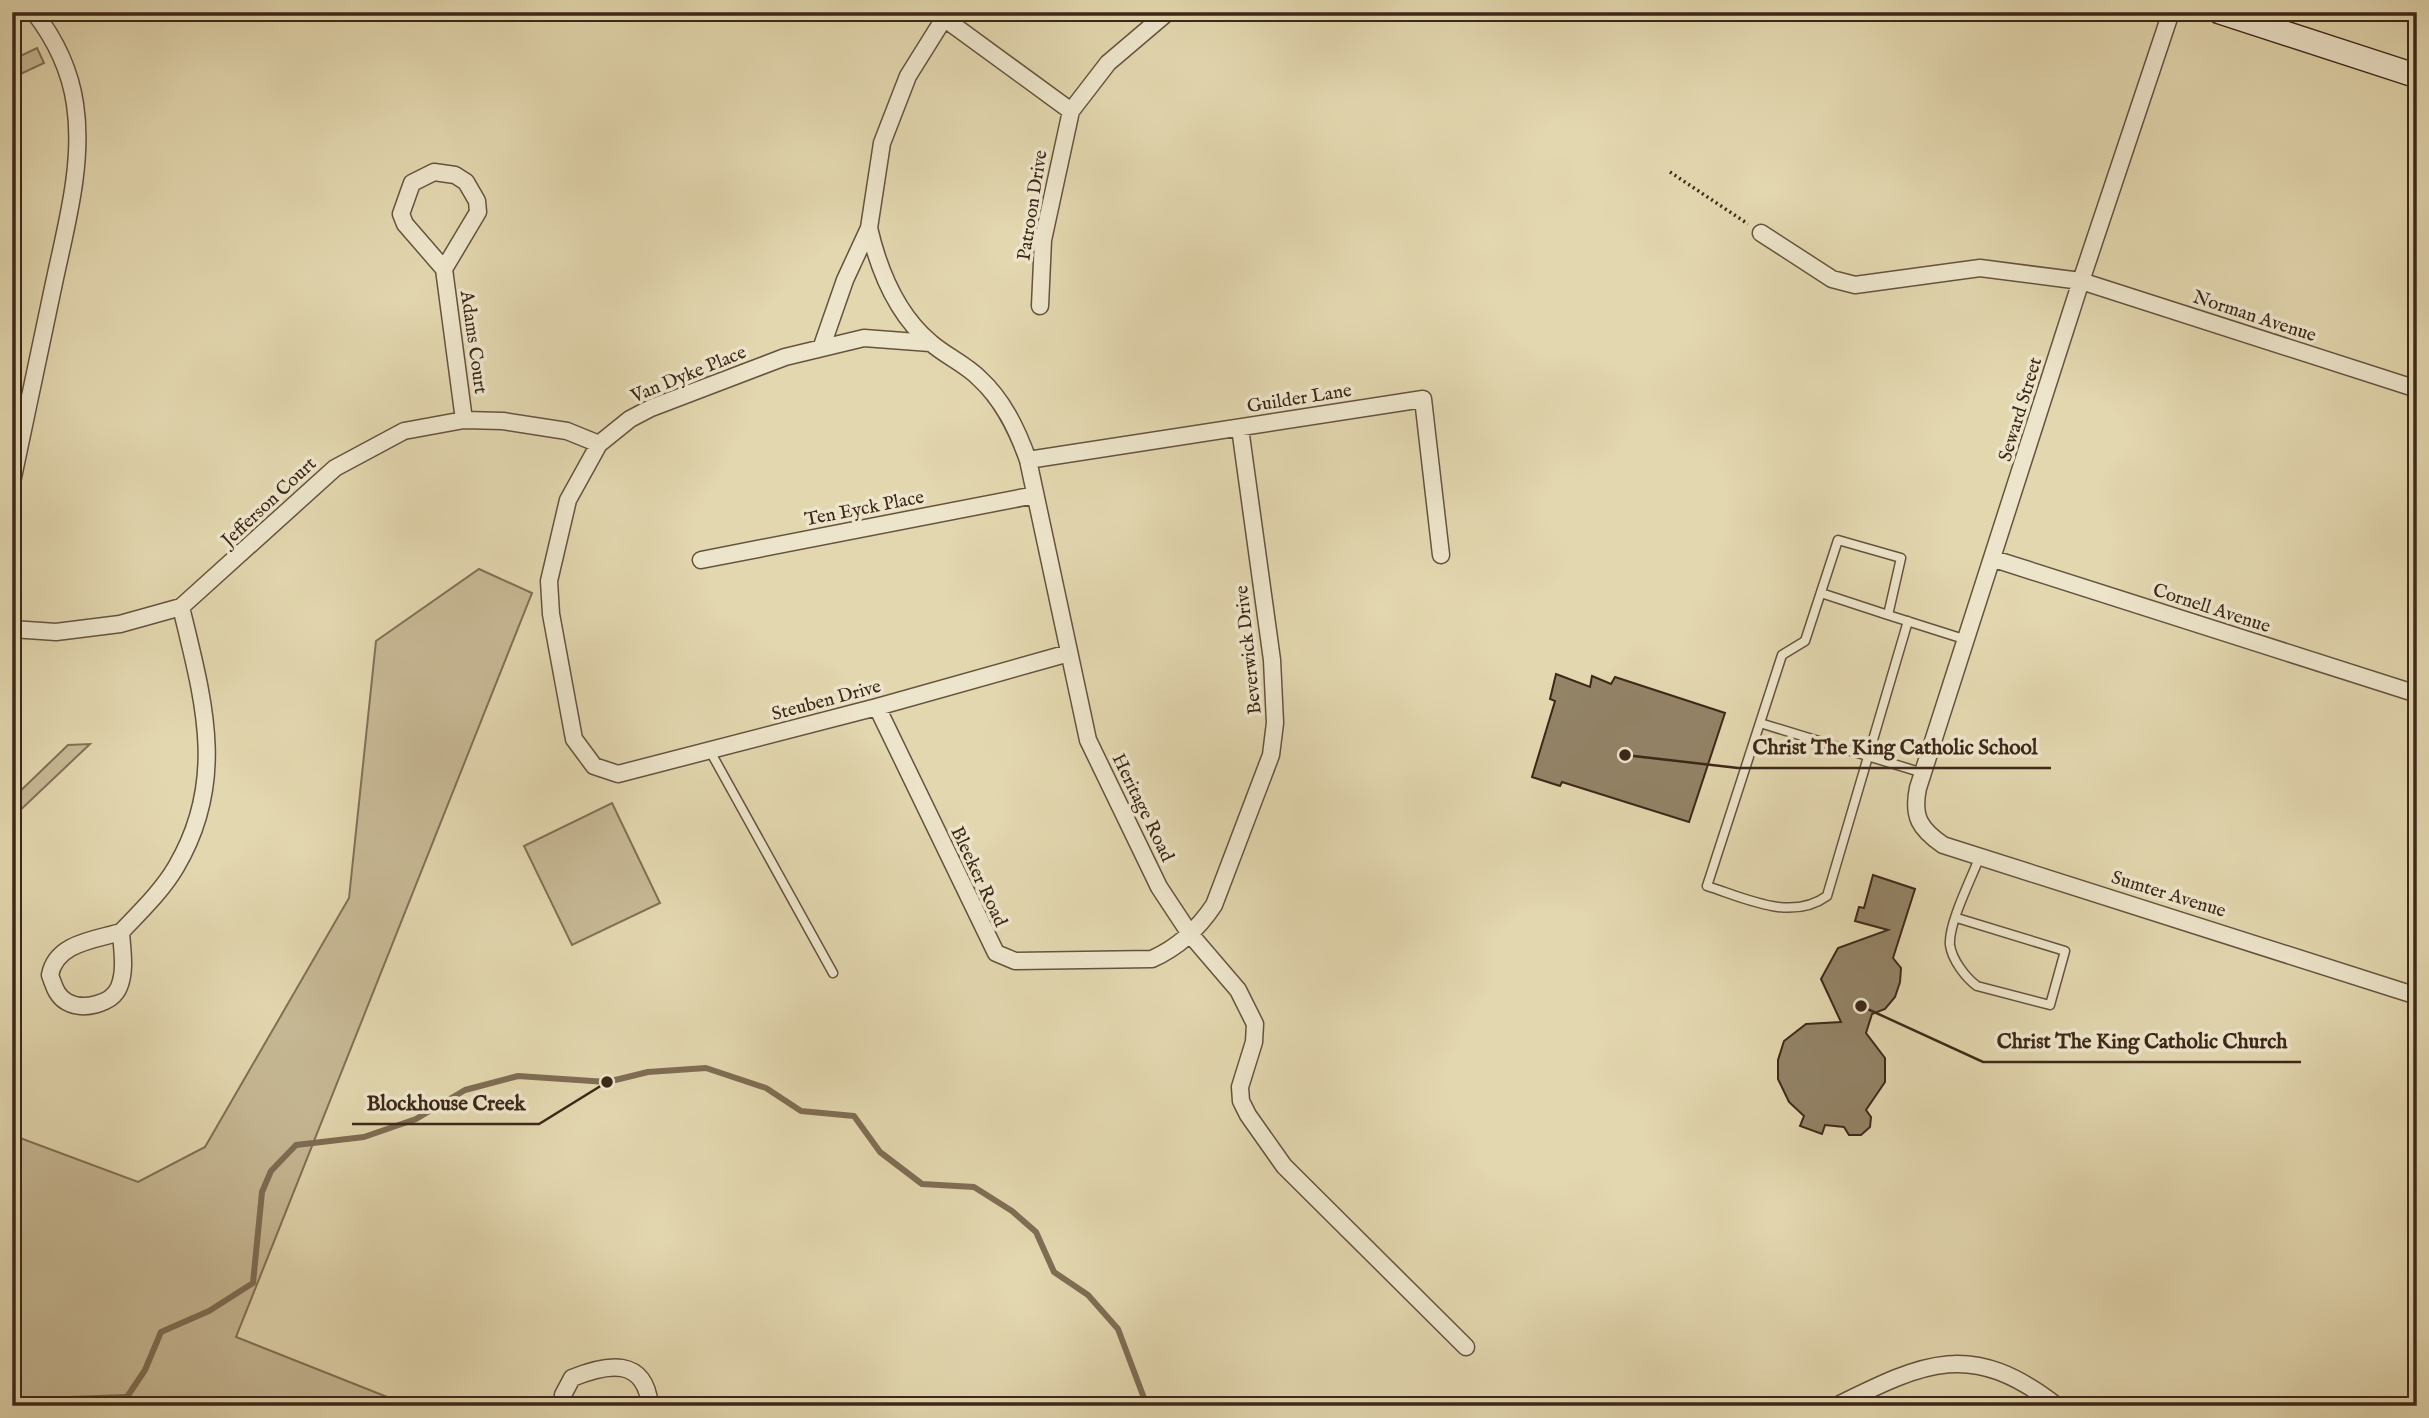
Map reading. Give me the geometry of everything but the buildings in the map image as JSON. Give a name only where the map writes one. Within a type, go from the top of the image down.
[{"type":"main road","points":[[2220,12],[2417,76]]},
{"type":"street","points":[[12,482],[70,207],[76,160],[75,106],[69,77],[60,53],[34,12]]},
{"type":"street","name":"Patroon Drive","points":[[1040,306],[1042,240],[1071,111],[1108,63],[1168,12]]},
{"type":"street","name":"Seward Street","points":[[1916,819],[1914,805],[1923,773],[1994,559],[2081,281],[2171,12]]},
{"type":"street","points":[[947,16],[1071,111]]},
{"type":"street","name":"Heritage Road","points":[[822,346],[845,280],[869,228],[883,143],[908,76],[947,16]]},
{"type":"street","name":"Adams Court","points":[[443,269],[478,212],[477,201],[466,182],[455,175],[434,172],[412,183],[401,214],[405,224],[443,269],[464,420]]},
{"type":"street","name":"Heritage Road","points":[[869,228],[878,268],[891,294],[930,343],[980,378],[1008,412],[1028,460],[1088,740],[1159,887],[1190,934],[1249,1006],[1255,1024],[1254,1042],[1240,1087],[1241,1101],[1284,1166],[1466,1347]]},
{"type":"street","name":"Norman Avenue","points":[[1761,233],[1832,279],[1856,285],[1980,268],[2081,281],[2417,389]]},
{"type":"street","name":"Van Dyke Place","points":[[594,766],[574,738],[551,614],[549,581],[568,500],[599,444],[629,419],[651,408],[822,346],[864,338],[930,343]]},
{"type":"street","name":"Guilder Lane","points":[[1028,460],[1423,399],[1441,555]]},
{"type":"street","name":"Jefferson Court","points":[[12,629],[56,632],[120,624],[181,607],[335,468],[404,431],[464,420],[539,425],[599,444]]},
{"type":"street","name":"Beverwick Drive","points":[[1190,934],[1214,905],[1271,755],[1275,723],[1272,660],[1240,428]]},
{"type":"street","name":"Ten Eyck Place","points":[[701,560],[1035,495]]},
{"type":"street","name":"Cornell Avenue","points":[[1994,559],[2417,694]]},
{"type":"street","points":[[121,932],[123,973],[118,990],[106,1002],[81,1006],[66,1002],[57,993],[50,975],[58,956],[74,945],[121,932],[175,868],[200,812],[208,778],[208,725],[181,607]]},
{"type":"street","name":"Steuben Drive","points":[[594,766],[618,774],[877,707],[1069,653]]},
{"type":"street","name":"Bleeker Road","points":[[877,707],[996,953],[1015,961],[1152,959],[1172,950],[1190,934]]},
{"type":"street","name":"Sumter Avenue","points":[[1916,819],[1925,832],[1943,845],[2417,996]]},
{"type":"street","points":[[1836,1406],[1932,1364],[1953,1362],[1971,1363],[2014,1376],[2057,1406]]},
{"type":"street","points":[[562,1406],[563,1395],[572,1378],[609,1365],[631,1370],[645,1384],[650,1406]]},
{"type":"lane","points":[[1888,615],[1901,558],[1838,540],[1805,641],[1782,655],[1707,886],[1780,908],[1812,907],[1827,896],[1908,621]]},
{"type":"lane","points":[[1821,593],[1967,640]]},
{"type":"lane","points":[[1760,723],[1923,773]]},
{"type":"lane","points":[[710,751],[834,973]]},
{"type":"lane","points":[[1957,918],[2065,951],[2050,1005],[1977,986],[1967,978],[1950,942],[1957,918],[1980,856]]},
{"type":"path","points":[[1670,172],[1761,233]]},
{"type":"shaded area","points":[[37,48],[44,63],[12,78],[12,60]]},
{"type":"shaded area","points":[[479,569],[532,593],[236,1337],[410,1406],[124,1406],[125,1395],[12,1399],[12,1135],[138,1182],[205,1147],[349,898],[376,641]]},
{"type":"shaded area","points":[[90,744],[12,818],[12,799],[68,745]]},
{"type":"shaded area","points":[[612,803],[660,903],[572,945],[524,846]]},
{"type":"waterway","points":[[121,1406],[145,1370],[161,1332],[209,1311],[253,1283],[262,1192],[271,1171],[296,1145],[364,1137],[416,1119],[465,1090],[518,1076],[607,1082],[648,1072],[706,1068],[766,1088],[801,1111],[854,1116],[880,1152],[922,1184],[974,1187],[1012,1211],[1036,1232],[1054,1272],[1088,1295],[1118,1329],[1147,1406]]},
{"type":"place","name":"Christ The King Catholic School","points":[[1625,755]]},
{"type":"place","name":"Christ The King Catholic Church","points":[[1861,1006]]},
{"type":"place","name":"Blockhouse Creek","points":[[607,1082]]}]
